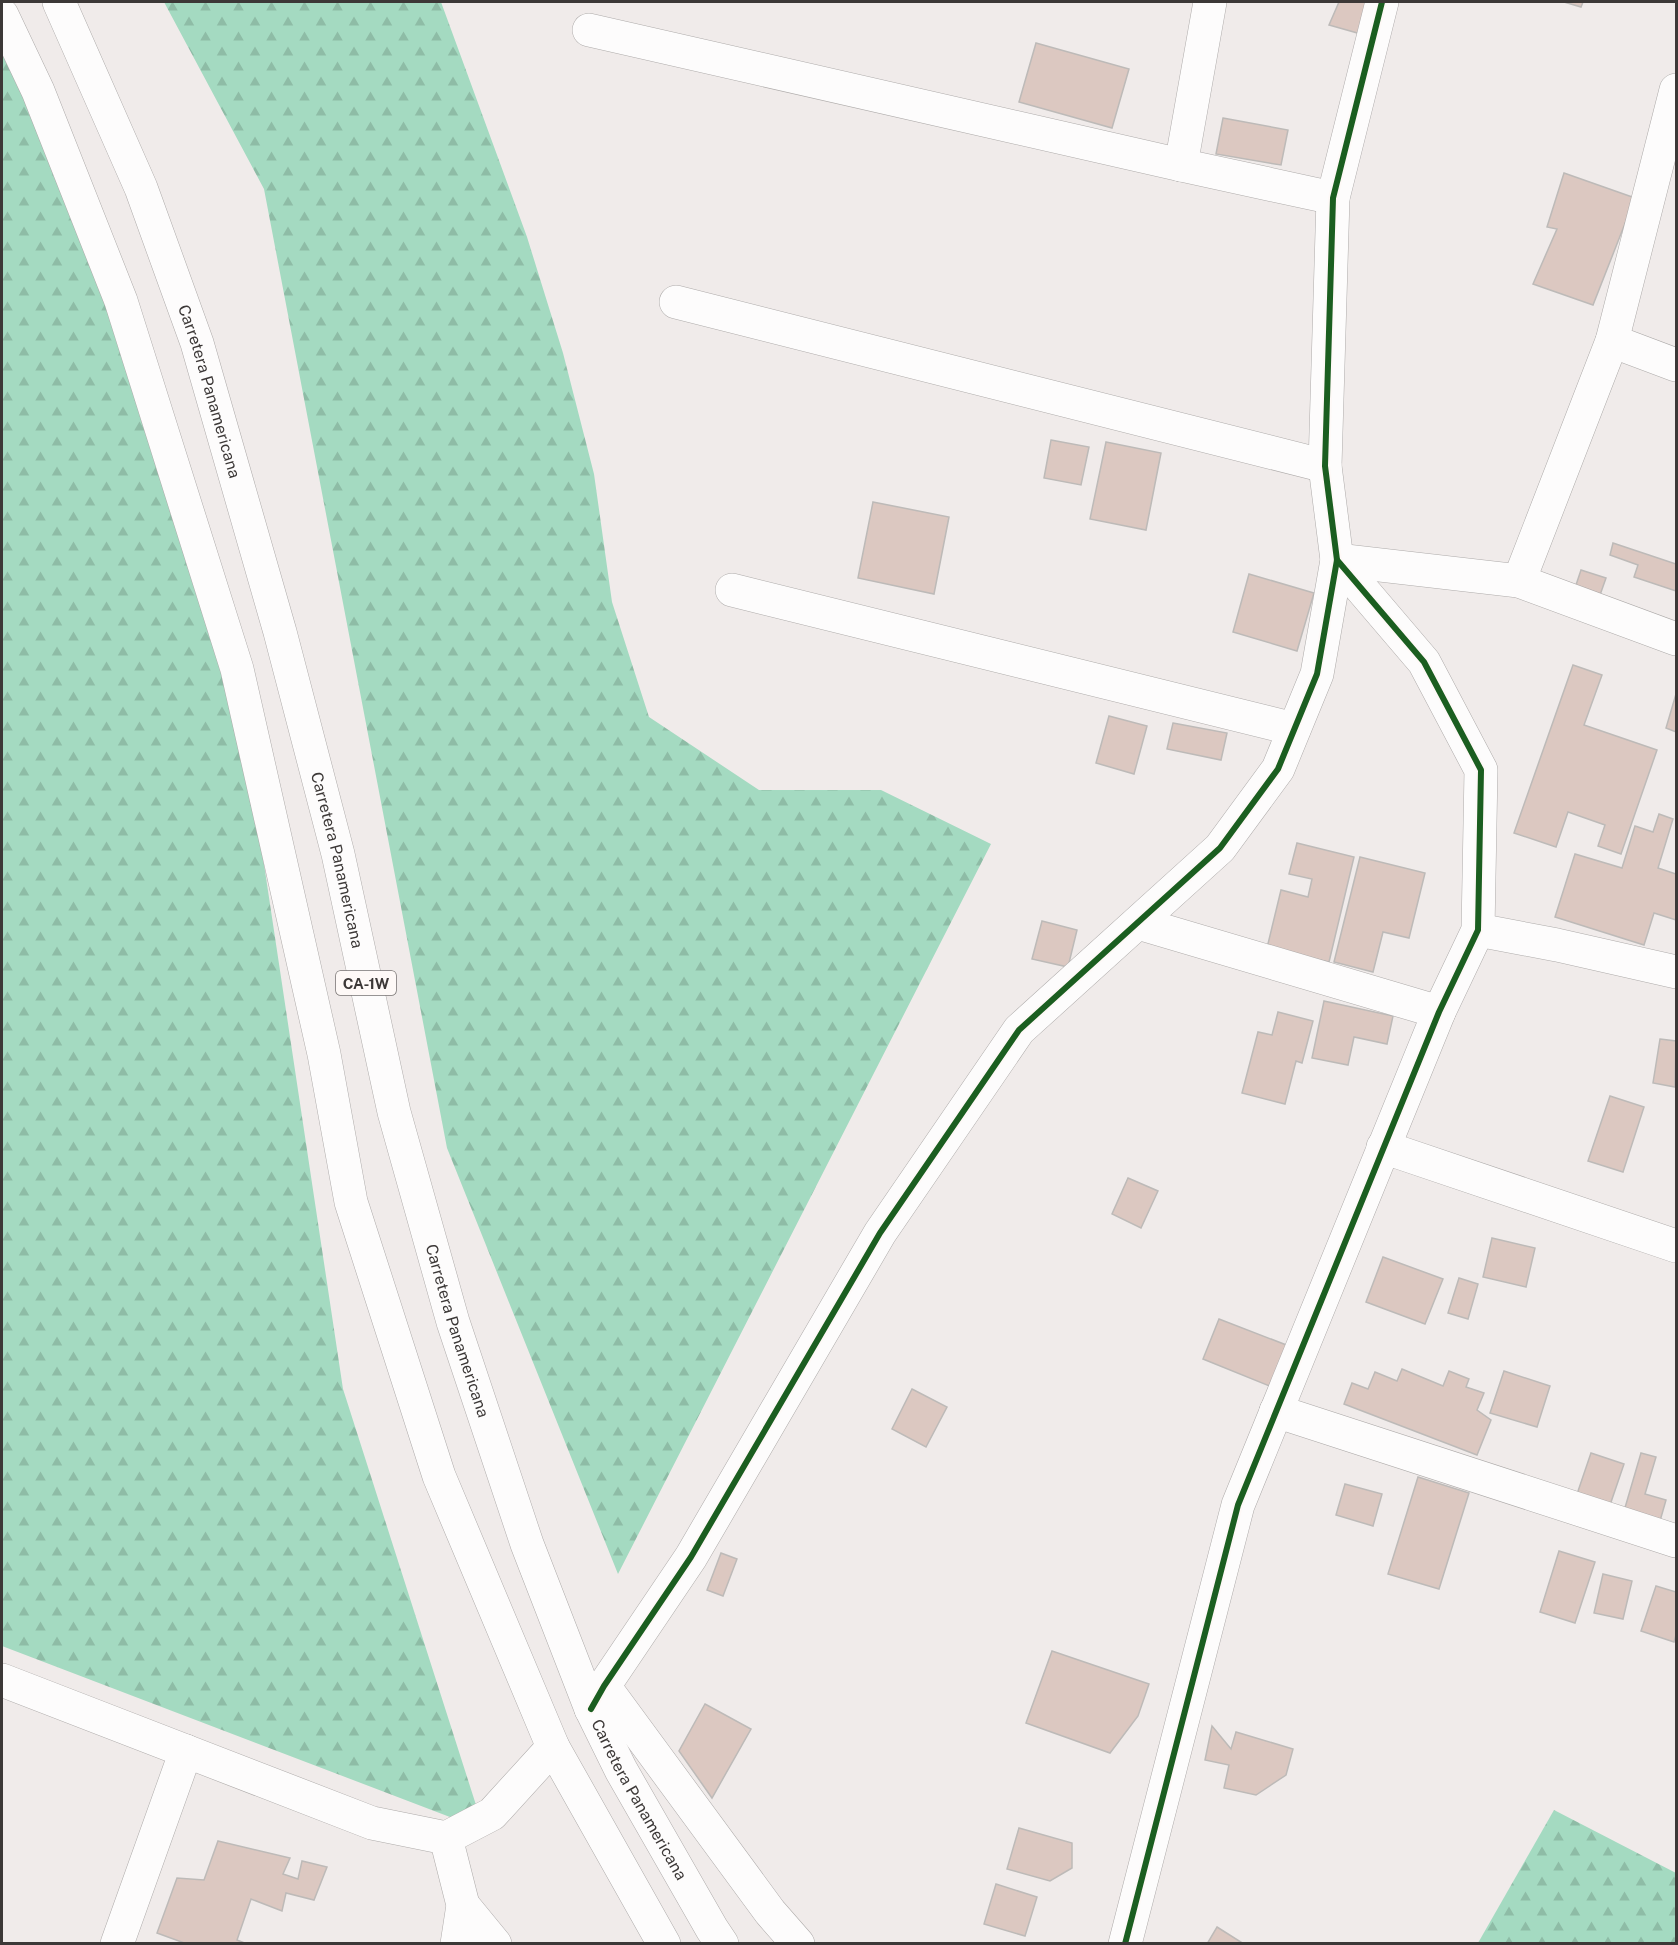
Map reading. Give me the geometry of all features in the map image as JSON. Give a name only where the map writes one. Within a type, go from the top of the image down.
[{"type":"main road","name":"Carretera Panamericana","points":[[59,2],[141,188],[197,343],[286,654],[338,854],[394,1112],[453,1322],[526,1544],[598,1697],[621,1770],[722,1944]]},
{"type":"main road","points":[[1180,165],[1210,2]]},
{"type":"main road","points":[[798,1944],[598,1697],[691,1557],[880,1233],[1019,1030],[1220,848],[1278,769],[1317,674],[1337,560],[1325,466],[1333,198],[1382,2]]},
{"type":"main road","name":"CA-1W","points":[[2,15],[38,91],[121,301],[237,669],[324,1054],[351,1202],[439,1476],[553,1747],[664,1944]]},
{"type":"main road","points":[[589,30],[1333,198]]},
{"type":"main road","points":[[1520,581],[1612,341],[1676,93]]},
{"type":"main road","points":[[676,302],[1325,466]]},
{"type":"main road","points":[[1612,341],[1677,365]]},
{"type":"main road","points":[[1337,560],[1520,581],[1677,639]]},
{"type":"main road","points":[[1125,1944],[1238,1505],[1439,1012],[1479,930],[1481,770],[1424,662],[1337,560]]},
{"type":"main road","points":[[732,590],[1294,729]]},
{"type":"main road","points":[[1138,923],[1439,1012]]},
{"type":"main road","points":[[1479,930],[1677,972]]},
{"type":"main road","points":[[1383,1147],[1677,1246]]},
{"type":"main road","points":[[1276,1411],[1677,1540]]},
{"type":"main road","points":[[2,1680],[372,1823],[446,1838],[492,1814],[553,1747]]},
{"type":"main road","points":[[117,1944],[186,1751]]},
{"type":"main road","points":[[446,1838],[463,1905],[457,1944]]},
{"type":"main road","points":[[463,1905],[495,1944]]},
{"type":"green space","points":[[164,2],[441,2],[527,237],[563,353],[594,474],[612,602],[649,717],[759,790],[881,790],[991,844],[618,1574],[447,1148],[264,189]]},
{"type":"green space","points":[[2,43],[155,375],[262,851],[343,1389],[484,1830],[2,1646]]},
{"type":"green space","points":[[1554,1810],[1676,1873],[1676,1943],[1478,1943]]},
{"type":"building","points":[[1339,2],[1371,2],[1361,34],[1329,25]]},
{"type":"building","points":[[1564,2],[1583,2],[1581,7]]},
{"type":"building","points":[[1036,43],[1129,69],[1112,128],[1019,102]]},
{"type":"building","points":[[1223,118],[1288,130],[1281,165],[1216,154]]},
{"type":"building","points":[[1564,173],[1635,198],[1593,305],[1533,284],[1557,229],[1547,227]]},
{"type":"building","points":[[1051,440],[1089,447],[1081,485],[1044,478]]},
{"type":"building","points":[[1106,442],[1161,453],[1146,530],[1090,519]]},
{"type":"building","points":[[873,502],[949,517],[934,594],[858,578]]},
{"type":"building","points":[[1613,543],[1676,564],[1676,591],[1634,577],[1638,565],[1610,555]]},
{"type":"building","points":[[1581,570],[1606,578],[1600,595],[1575,588]]},
{"type":"building","points":[[1249,574],[1314,593],[1297,651],[1233,632]]},
{"type":"building","points":[[1573,665],[1602,675],[1584,725],[1657,750],[1621,854],[1598,846],[1605,825],[1568,812],[1556,847],[1514,833]]},
{"type":"building","points":[[1676,694],[1676,732],[1666,728]]},
{"type":"building","points":[[1109,716],[1147,726],[1134,774],[1096,763]]},
{"type":"building","points":[[1173,723],[1227,733],[1221,760],[1167,749]]},
{"type":"building","points":[[1659,814],[1673,819],[1658,868],[1676,874],[1676,920],[1654,913],[1644,945],[1555,917],[1575,854],[1622,868],[1635,826],[1653,832]]},
{"type":"building","points":[[1297,843],[1354,857],[1329,962],[1267,948],[1281,890],[1308,897],[1312,879],[1289,874]]},
{"type":"building","points":[[1360,857],[1425,873],[1409,938],[1383,932],[1373,972],[1334,962]]},
{"type":"building","points":[[1042,921],[1077,930],[1068,967],[1032,959]]},
{"type":"building","points":[[1324,1001],[1393,1016],[1387,1044],[1354,1037],[1348,1065],[1312,1058]]},
{"type":"building","points":[[1278,1012],[1313,1021],[1302,1063],[1296,1061],[1285,1104],[1242,1093],[1258,1032],[1272,1035]]},
{"type":"building","points":[[1660,1039],[1676,1041],[1675,1087],[1653,1083]]},
{"type":"building","points":[[1610,1096],[1644,1107],[1623,1172],[1588,1161]]},
{"type":"building","points":[[1128,1178],[1158,1191],[1141,1228],[1112,1214]]},
{"type":"building","points":[[1492,1238],[1535,1248],[1526,1287],[1483,1277]]},
{"type":"building","points":[[1383,1257],[1443,1279],[1425,1324],[1366,1302]]},
{"type":"building","points":[[1459,1278],[1478,1284],[1468,1319],[1448,1313]]},
{"type":"building","points":[[1219,1319],[1289,1346],[1272,1387],[1203,1359]]},
{"type":"building","points":[[1402,1369],[1443,1386],[1449,1371],[1469,1379],[1466,1387],[1484,1393],[1477,1410],[1491,1420],[1477,1455],[1344,1404],[1352,1383],[1368,1389],[1375,1372],[1397,1381]]},
{"type":"building","points":[[1504,1371],[1550,1386],[1537,1427],[1490,1413]]},
{"type":"building","points":[[912,1389],[947,1407],[926,1447],[892,1429]]},
{"type":"building","points":[[1591,1453],[1624,1464],[1609,1508],[1576,1497]]},
{"type":"building","points":[[1641,1453],[1656,1457],[1645,1494],[1666,1500],[1658,1528],[1622,1518]]},
{"type":"building","points":[[1418,1477],[1469,1493],[1439,1589],[1388,1574]]},
{"type":"building","points":[[1345,1484],[1382,1494],[1373,1526],[1336,1515]]},
{"type":"building","points":[[1559,1551],[1595,1562],[1575,1623],[1540,1612]]},
{"type":"building","points":[[721,1553],[737,1559],[723,1596],[707,1590]]},
{"type":"building","points":[[1603,1574],[1632,1581],[1623,1619],[1594,1613]]},
{"type":"building","points":[[1656,1586],[1676,1592],[1674,1642],[1641,1631]]},
{"type":"building","points":[[1052,1651],[1149,1684],[1138,1716],[1110,1753],[1026,1723]]},
{"type":"building","points":[[705,1704],[751,1729],[712,1798],[679,1751]]},
{"type":"building","points":[[1212,1726],[1231,1749],[1236,1732],[1293,1749],[1286,1775],[1256,1795],[1224,1788],[1229,1765],[1205,1760]]},
{"type":"building","points":[[1019,1828],[1072,1843],[1072,1868],[1050,1881],[1007,1869]]},
{"type":"building","points":[[218,1841],[290,1858],[283,1874],[298,1879],[302,1861],[327,1867],[314,1900],[286,1893],[282,1911],[251,1899],[237,1940],[247,1944],[187,1944],[157,1933],[177,1878],[204,1880]]},
{"type":"building","points":[[996,1884],[1037,1897],[1025,1936],[984,1924]]},
{"type":"building","points":[[1217,1927],[1244,1944],[1207,1944]]},
{"type":"cycle path","points":[[591,1709],[691,1557],[880,1233],[1019,1030],[1220,848],[1278,769],[1317,674],[1337,560],[1325,466],[1333,198],[1382,2]]},
{"type":"cycle path","points":[[1125,1944],[1238,1505],[1439,1012],[1478,930],[1481,770],[1424,662],[1337,560]]}]
